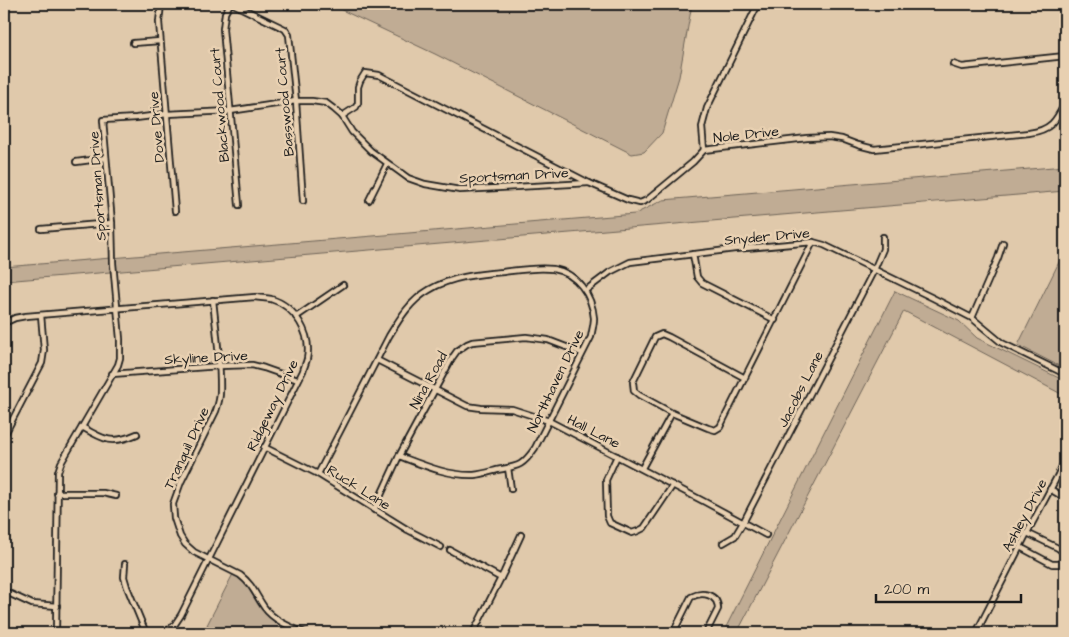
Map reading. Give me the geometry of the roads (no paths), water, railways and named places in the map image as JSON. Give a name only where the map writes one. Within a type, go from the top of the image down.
[{"type":"street","name":"Dove Drive","points":[[161,4],[158,22],[175,211]]},
{"type":"street","name":"Basswood Court","points":[[232,4],[284,29],[289,35],[303,201]]},
{"type":"street","name":"Blackwood Court","points":[[232,4],[225,13],[223,29],[239,205]]},
{"type":"street","points":[[704,150],[702,127],[707,108],[758,4]]},
{"type":"street","points":[[133,43],[160,41]]},
{"type":"street","points":[[953,64],[962,67],[1065,56]]},
{"type":"street","name":"Nole Drive","points":[[342,116],[356,107],[358,87],[365,73],[379,75],[589,183],[628,200],[640,203],[654,195],[693,162],[704,150],[830,137],[874,149],[1041,132],[1053,124],[1065,103]]},
{"type":"street","name":"Sportsman Drive","points":[[56,633],[58,472],[61,463],[118,365],[120,358],[112,223],[103,120],[230,111],[296,101],[312,101],[326,103],[342,116],[352,132],[371,151],[408,178],[425,184],[460,190],[589,183]]},
{"type":"street","points":[[76,162],[106,158]]},
{"type":"street","points":[[368,200],[387,164]]},
{"type":"street","points":[[41,229],[112,223]]},
{"type":"street","name":"Jacobs Lane","points":[[723,543],[735,536],[743,523],[874,270],[883,250],[883,238]]},
{"type":"street","points":[[745,378],[662,334],[655,337],[633,382],[634,391],[639,395],[708,428],[715,430],[720,427],[775,320],[813,242]]},
{"type":"street","name":"Snyder Drive","points":[[586,290],[610,272],[630,262],[813,242],[824,245],[972,318],[1002,343],[1065,374]]},
{"type":"street","points":[[972,318],[1003,243]]},
{"type":"street","points":[[693,254],[697,277],[702,283],[775,320]]},
{"type":"street","points":[[318,474],[389,336],[406,308],[428,290],[442,283],[474,274],[537,268],[554,269],[573,278],[586,290]]},
{"type":"street","points":[[296,317],[343,285]]},
{"type":"street","name":"Northhaven Drive","points":[[399,456],[444,472],[465,475],[476,475],[514,468],[527,460],[549,421],[590,337],[594,319],[586,290]]},
{"type":"street","name":"Ridgeway Drive","points":[[4,323],[26,316],[255,297],[273,300],[288,308],[304,330],[308,348],[307,359],[298,380],[181,615],[166,633]]},
{"type":"street","name":"Tranquil Drive","points":[[213,300],[220,392],[216,411],[181,482],[173,504],[177,530],[185,544],[194,552],[246,579],[263,606],[273,617],[305,633]]},
{"type":"street","points":[[4,436],[42,363],[44,350],[41,315]]},
{"type":"street","name":"Nina Road","points":[[374,510],[399,456],[457,352],[472,342],[534,337],[548,340],[582,353]]},
{"type":"street","name":"Hall Lane","points":[[377,360],[473,408],[512,409],[549,421],[642,468],[766,535]]},
{"type":"street","name":"Skyline Drive","points":[[112,374],[252,365],[298,380]]},
{"type":"street","points":[[642,468],[672,412]]},
{"type":"street","points":[[82,427],[102,438],[116,441],[124,440],[137,434]]},
{"type":"street","name":"Ruck Lane","points":[[264,447],[318,474],[374,510],[441,547]]},
{"type":"street","points":[[617,456],[606,480],[607,516],[610,523],[632,533],[644,528],[673,485]]},
{"type":"street","name":"Ashley Drive","points":[[976,633],[1065,460]]},
{"type":"street","points":[[508,468],[511,489]]},
{"type":"street","points":[[1058,475],[1065,478]]},
{"type":"street","points":[[1050,489],[1065,498]]},
{"type":"street","points":[[57,493],[102,493],[116,496]]},
{"type":"street","points":[[1020,547],[1052,564],[1059,564],[1063,560],[1064,555],[1058,548],[1026,533]]},
{"type":"street","points":[[473,633],[521,535]]},
{"type":"street","points":[[450,550],[501,578]]},
{"type":"street","points":[[125,564],[124,577],[127,587],[146,633]]},
{"type":"street","points":[[4,590],[32,604],[56,606]]},
{"type":"street","points":[[673,633],[689,600],[694,595],[708,594],[715,598],[718,609],[706,633]]},
{"type":"street","points":[[56,633],[68,633]]}]
